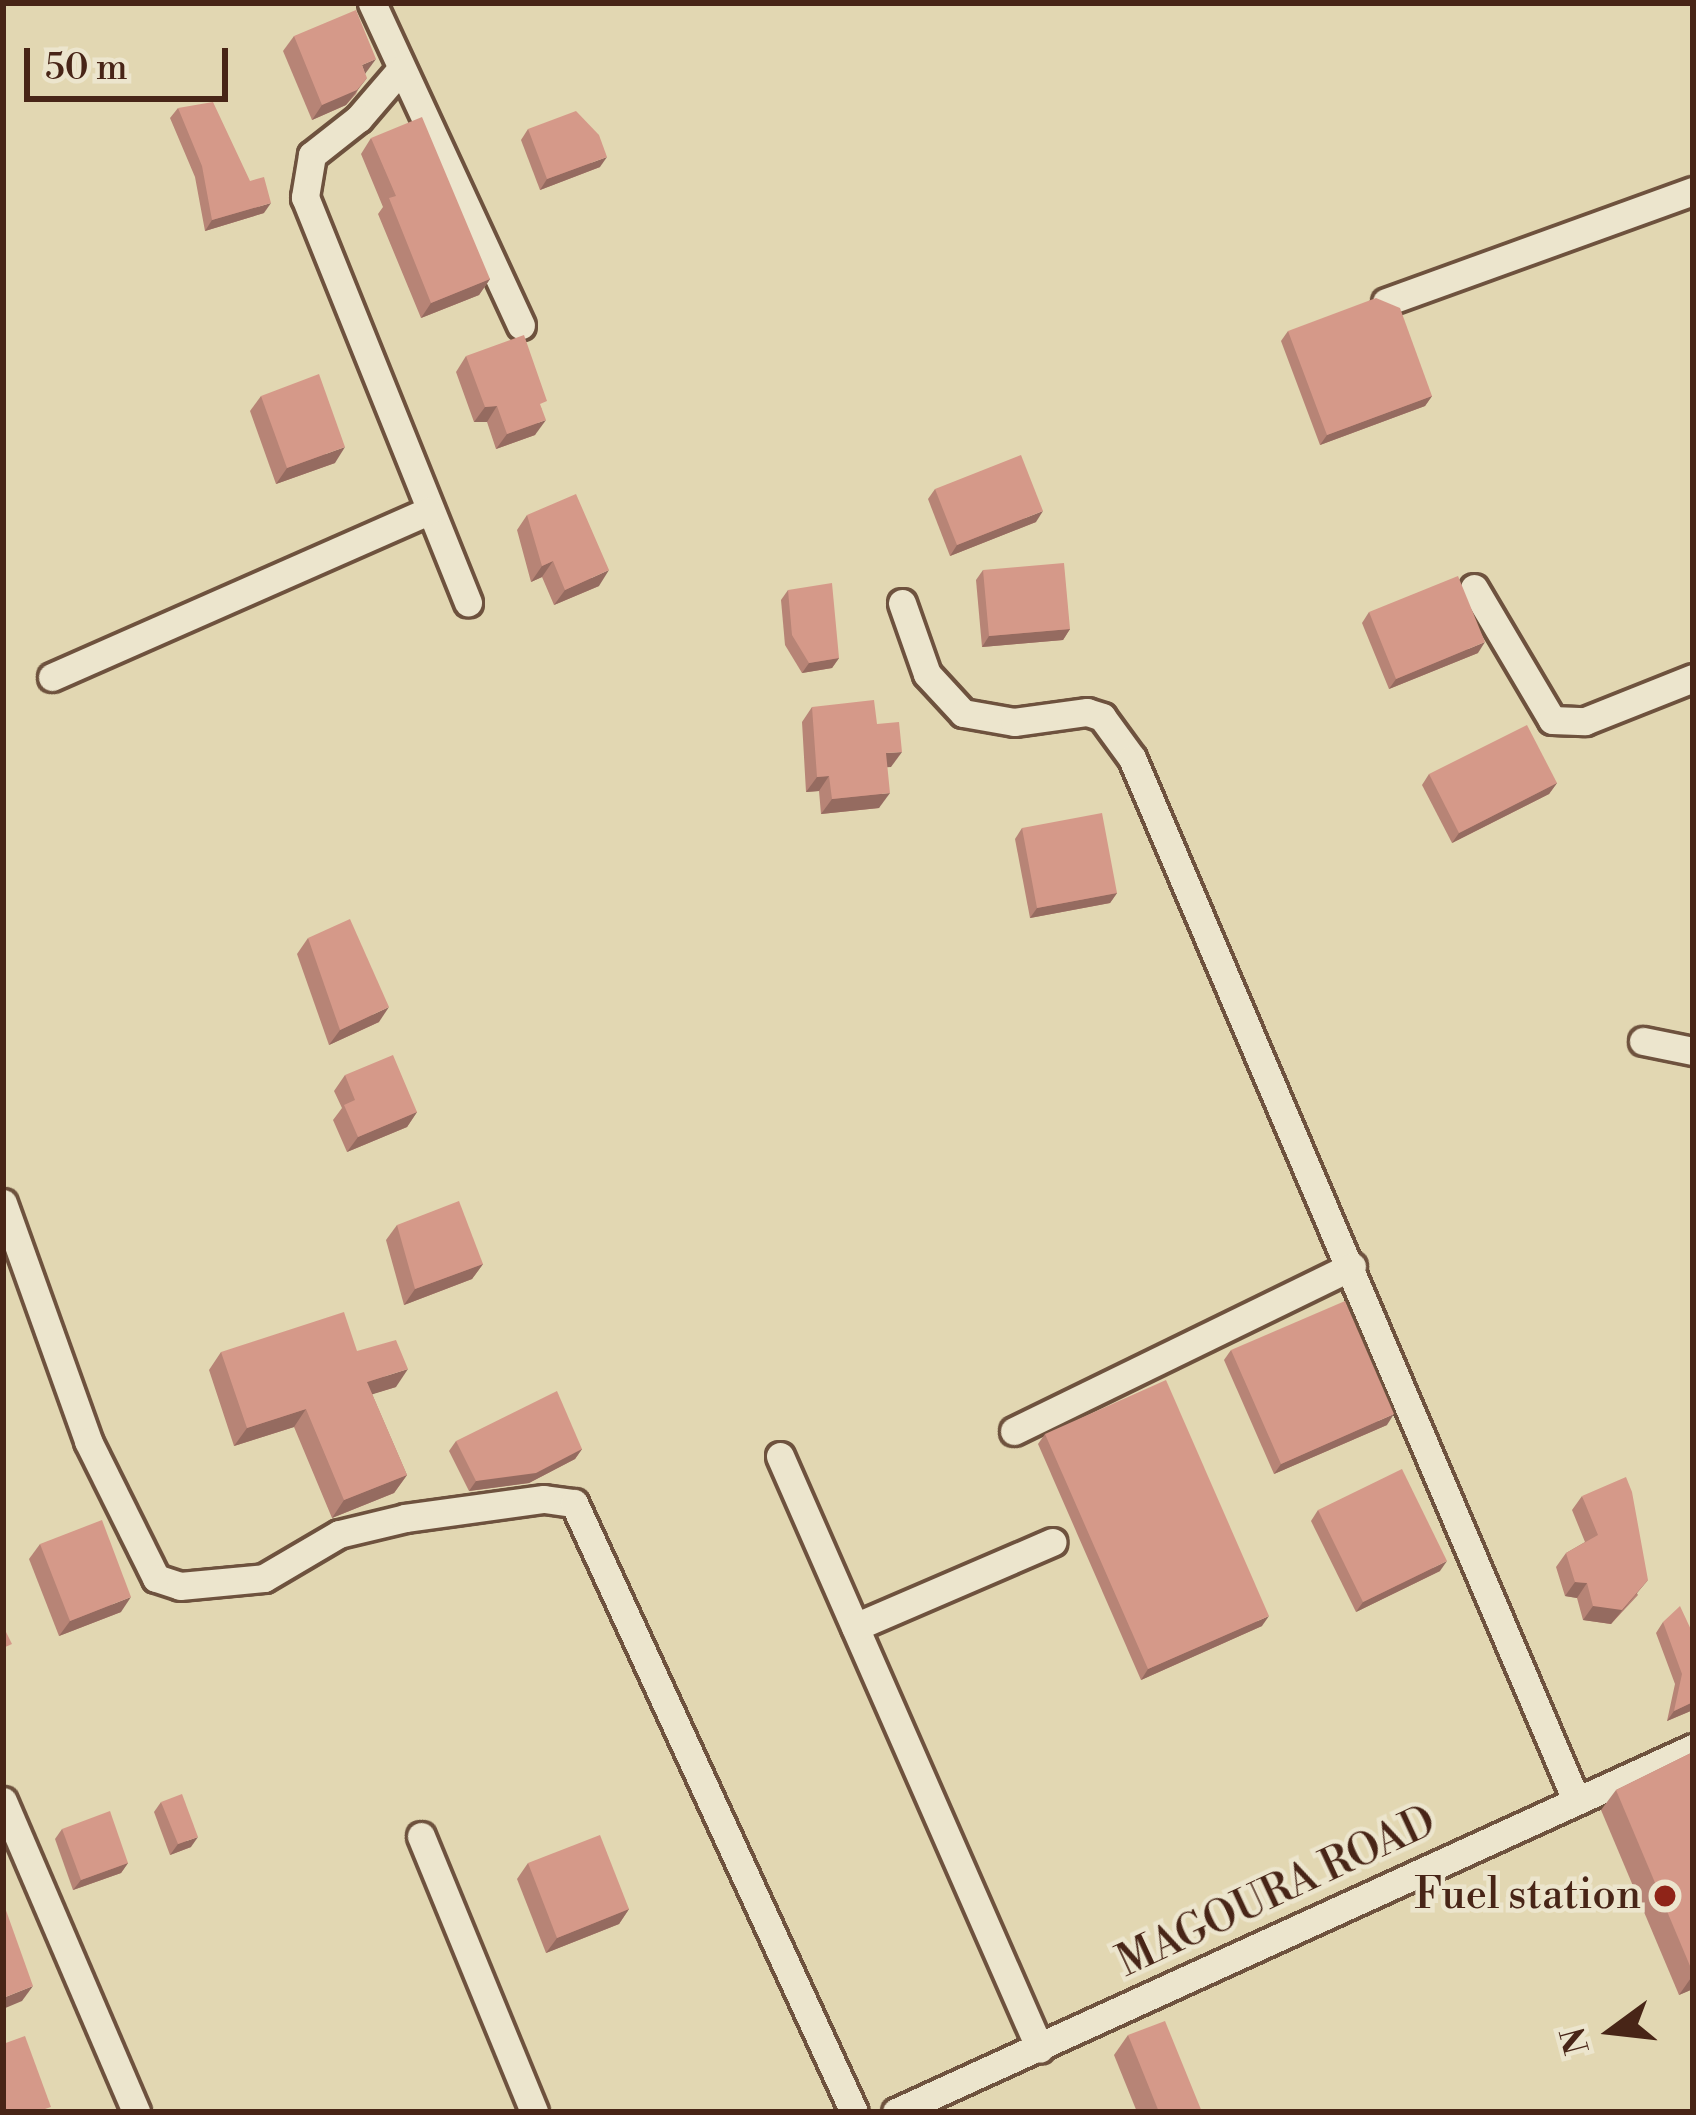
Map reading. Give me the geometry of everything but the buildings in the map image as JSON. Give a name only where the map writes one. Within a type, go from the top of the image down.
[{"type":"street","points":[[372,3],[521,325]]},
{"type":"street","points":[[401,69],[359,118],[312,155],[304,197],[468,602]]},
{"type":"street","points":[[1386,302],[1693,191]]},
{"type":"street","points":[[52,677],[430,510]]},
{"type":"street","points":[[1474,588],[1552,720],[1585,721],[1693,678]]},
{"type":"street","points":[[902,603],[927,674],[963,713],[1014,722],[1087,712],[1117,734],[1352,1266],[1576,1800]]},
{"type":"street","points":[[1643,1041],[1693,1051]]},
{"type":"street","points":[[3,1203],[88,1441],[156,1578],[180,1586],[264,1578],[339,1534],[405,1518],[544,1499],[574,1503],[854,2112]]},
{"type":"street","points":[[1014,1431],[1352,1266]]},
{"type":"street","points":[[780,1456],[1040,2049]]},
{"type":"street","points":[[855,1627],[1052,1542]]},
{"type":"street","name":"MAGOURA ROAD","points":[[896,2112],[1693,1748]]},
{"type":"street","points":[[3,1801],[136,2112]]},
{"type":"street","points":[[421,1836],[534,2112]]},
{"type":"place","name":"Fuel station","points":[[1665,1896]]}]
